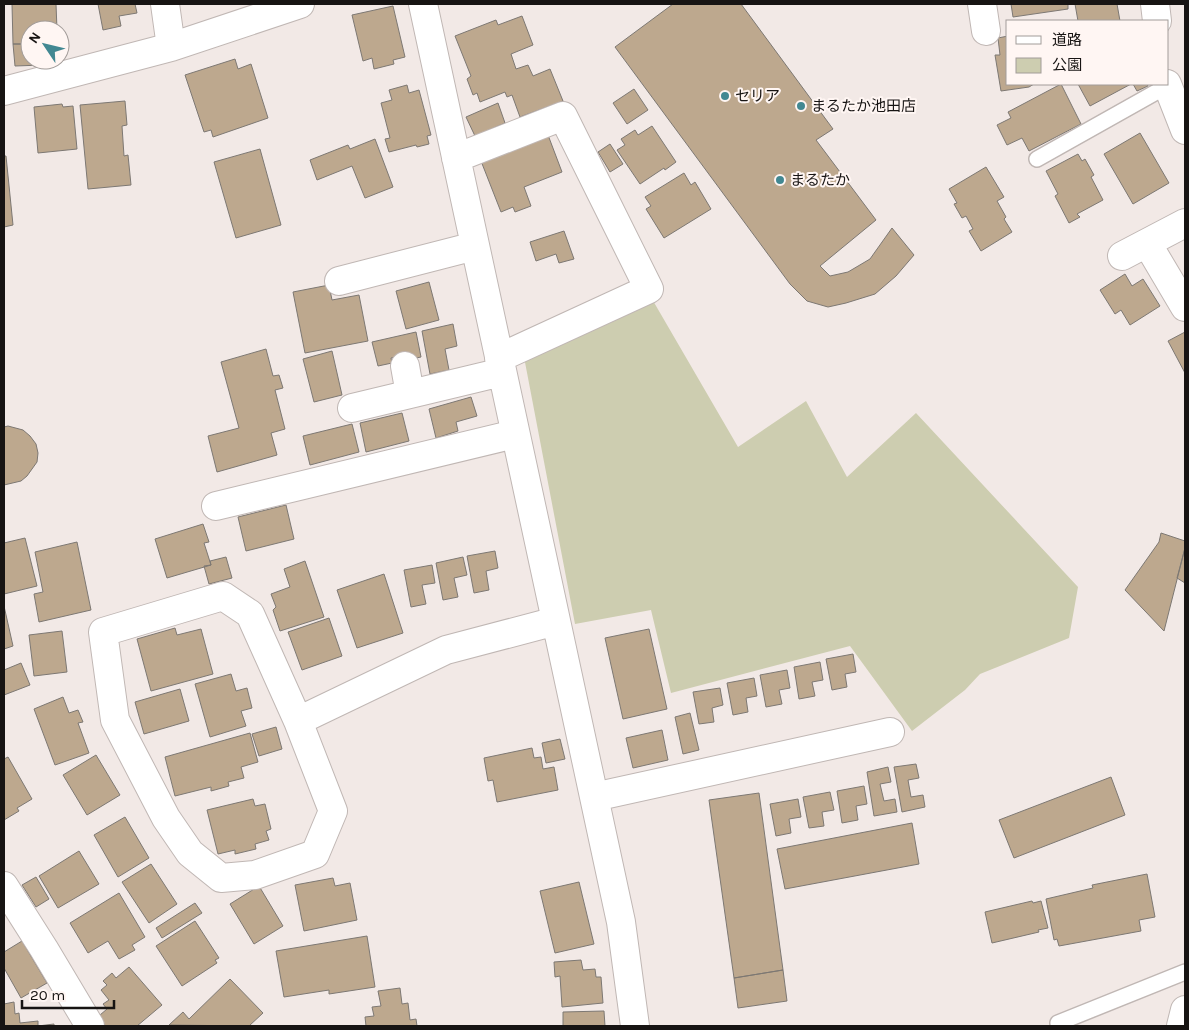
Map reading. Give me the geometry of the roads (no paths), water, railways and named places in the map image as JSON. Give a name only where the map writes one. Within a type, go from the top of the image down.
[{"type":"main road","points":[[165,4],[171,47]]},
{"type":"main road","points":[[4,91],[171,47],[300,4]]},
{"type":"main road","points":[[423,4],[621,922],[635,1026]]},
{"type":"main road","points":[[982,4],[986,31]]},
{"type":"main road","points":[[1155,4],[1158,20]]},
{"type":"main road","points":[[1167,85],[1185,130]]},
{"type":"main road","points":[[352,408],[410,394],[500,365],[649,289],[564,116],[456,158]]},
{"type":"main road","points":[[1122,256],[1185,223]]},
{"type":"main road","points":[[1147,243],[1185,307]]},
{"type":"main road","points":[[339,281],[475,246]]},
{"type":"main road","points":[[405,366],[410,394]]},
{"type":"main road","points":[[216,506],[515,434]]},
{"type":"main road","points":[[223,596],[250,614],[298,721],[333,811],[315,854],[255,876],[221,878],[190,853],[166,818],[115,720],[103,632],[223,596]]},
{"type":"main road","points":[[298,721],[446,650],[556,621]]},
{"type":"main road","points":[[594,797],[890,732]]},
{"type":"main road","points":[[4,886],[90,1026]]},
{"type":"main road","points":[[1181,1026],[1185,1010]]},
{"type":"lane","points":[[1037,159],[1167,85]]},
{"type":"lane","points":[[1058,1024],[1185,972]]},
{"type":"place","name":"セリア","points":[[725,96]]},
{"type":"place","name":"まるたか池田店","points":[[801,106]]},
{"type":"place","name":"まるたか","points":[[780,180]]}]
